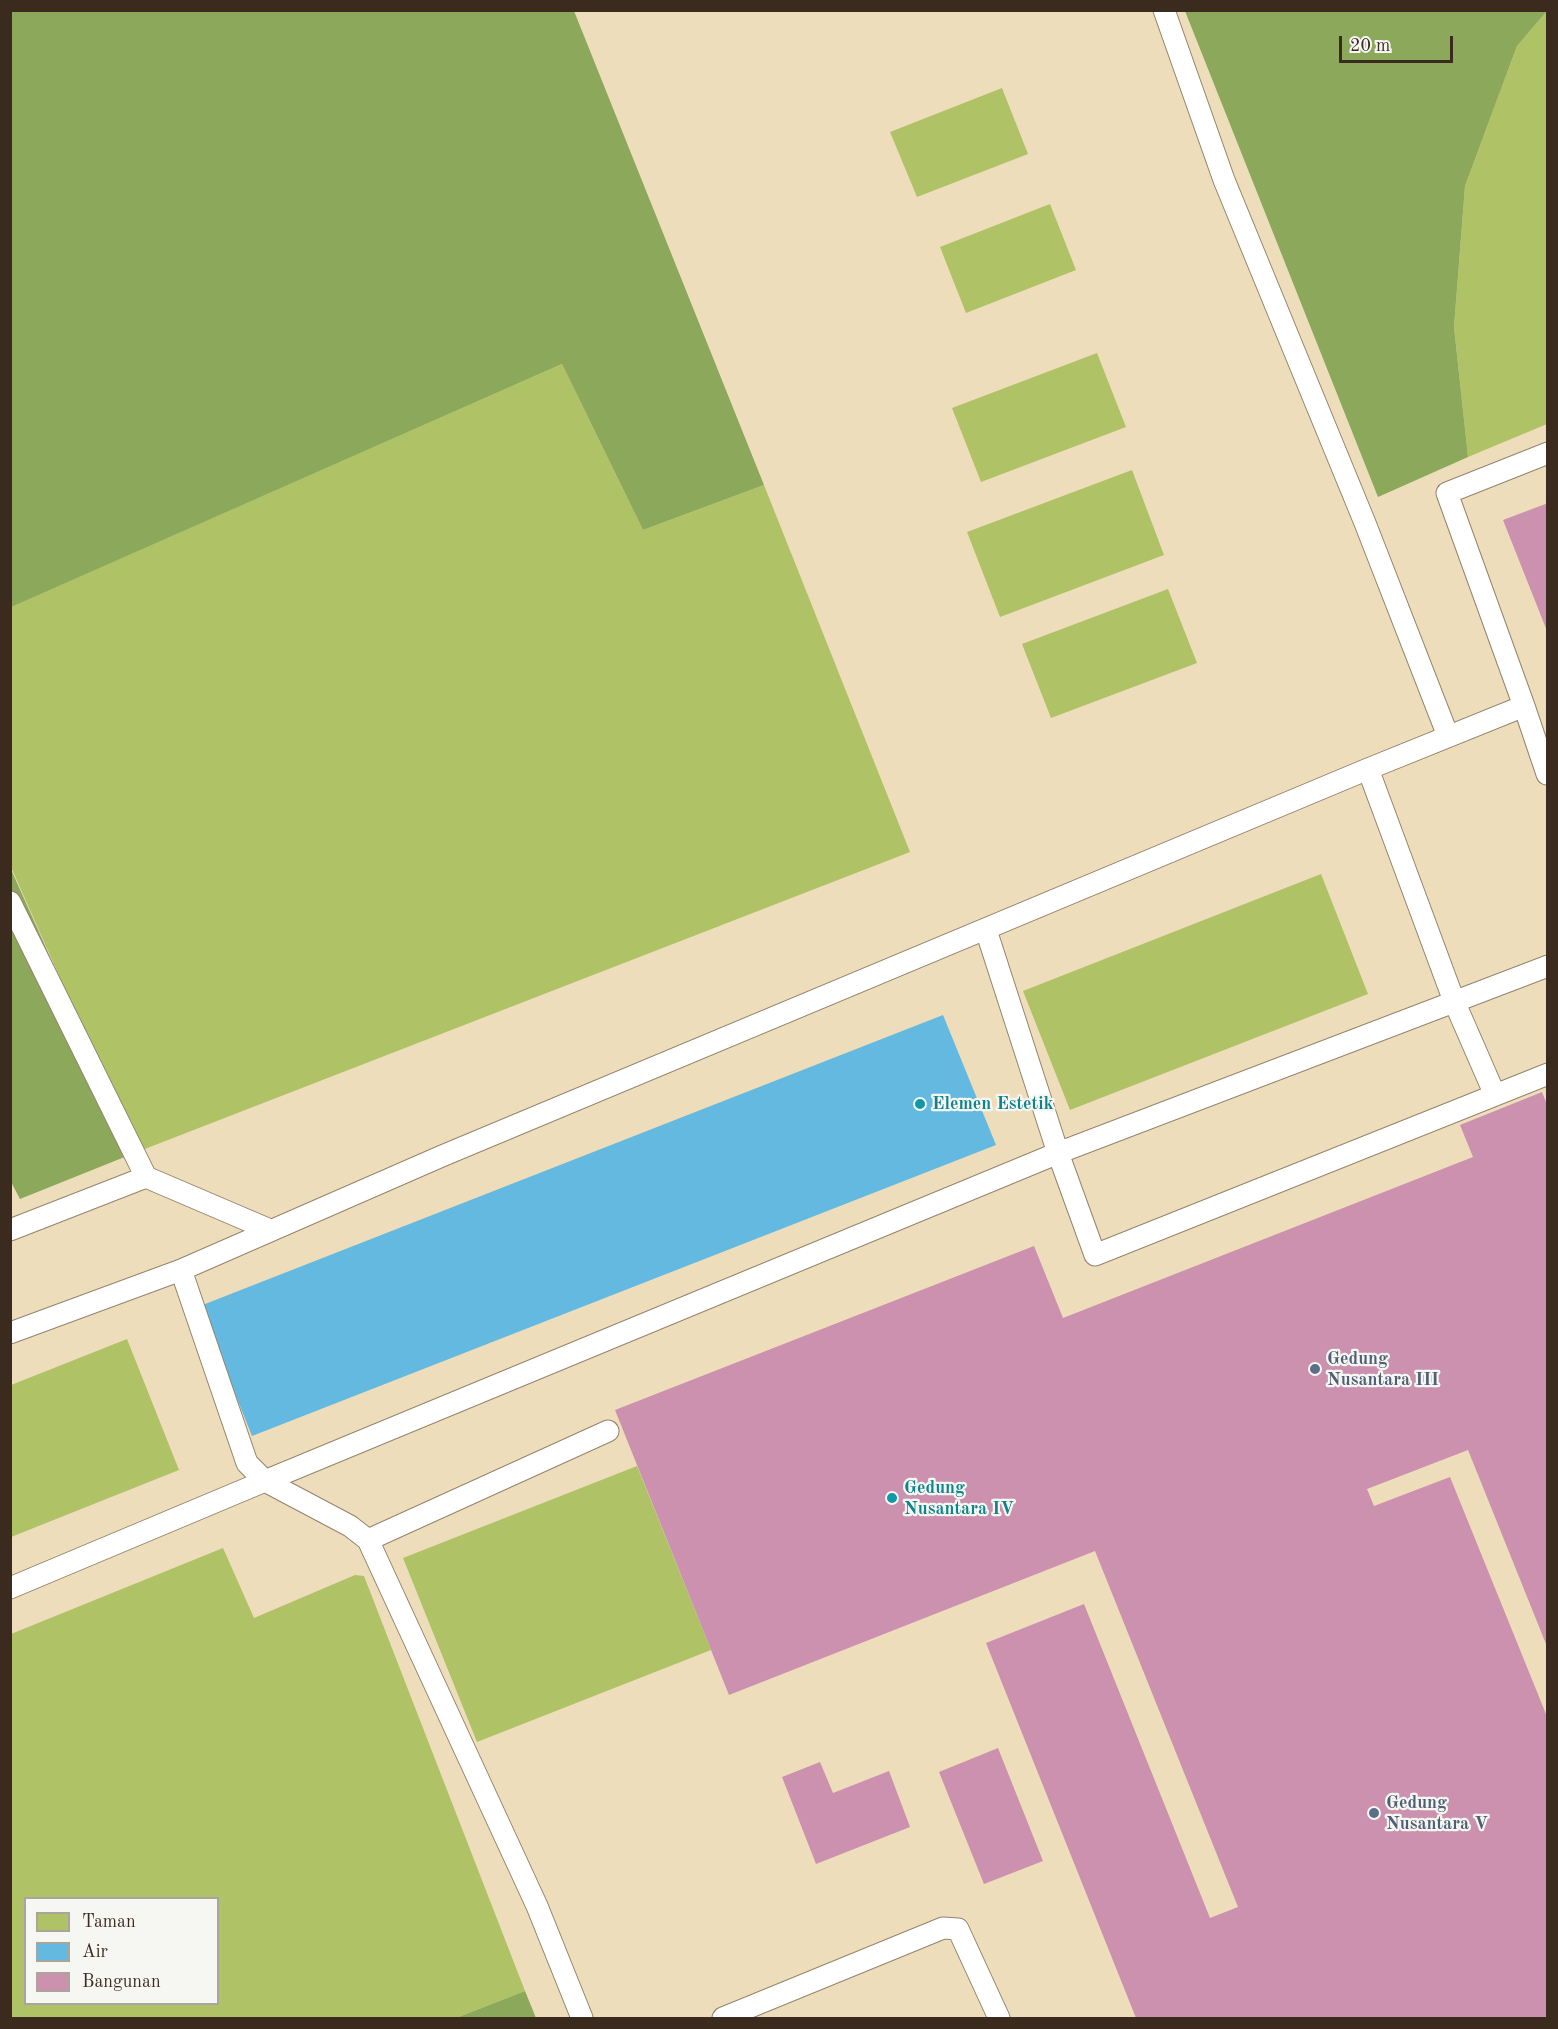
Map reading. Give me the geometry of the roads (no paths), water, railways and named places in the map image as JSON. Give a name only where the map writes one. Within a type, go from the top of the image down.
[{"type":"lane","points":[[1164,10],[1224,180],[1365,523],[1448,736]]},
{"type":"lane","points":[[1547,774],[1447,493],[1548,453]]},
{"type":"lane","points":[[10,1333],[181,1270],[442,1156],[1524,706]]},
{"type":"lane","points":[[1368,769],[1454,1001],[1495,1095]]},
{"type":"lane","points":[[10,902],[146,1178],[270,1230]]},
{"type":"lane","points":[[986,930],[1058,1153],[1095,1255],[1548,1074]]},
{"type":"lane","points":[[10,1588],[1058,1153],[1548,966]]},
{"type":"lane","points":[[10,1230],[146,1178]]},
{"type":"lane","points":[[181,1270],[247,1463],[265,1482],[350,1526],[368,1540],[537,1906],[582,2019]]},
{"type":"lane","points":[[368,1540],[608,1431]]},
{"type":"lane","points":[[723,2019],[943,1928],[958,1929],[999,2019]]},
{"type":"water","points":[[943,1015],[996,1145],[252,1436],[200,1306]]},
{"type":"place","name":"Elemen Estetik","points":[[920,1104]]},
{"type":"place","name":"Gedung Nusantara III","points":[[1315,1369]]},
{"type":"place","name":"Gedung Nusantara IV","points":[[892,1498]]},
{"type":"place","name":"Gedung Nusantara V","points":[[1374,1813]]}]
